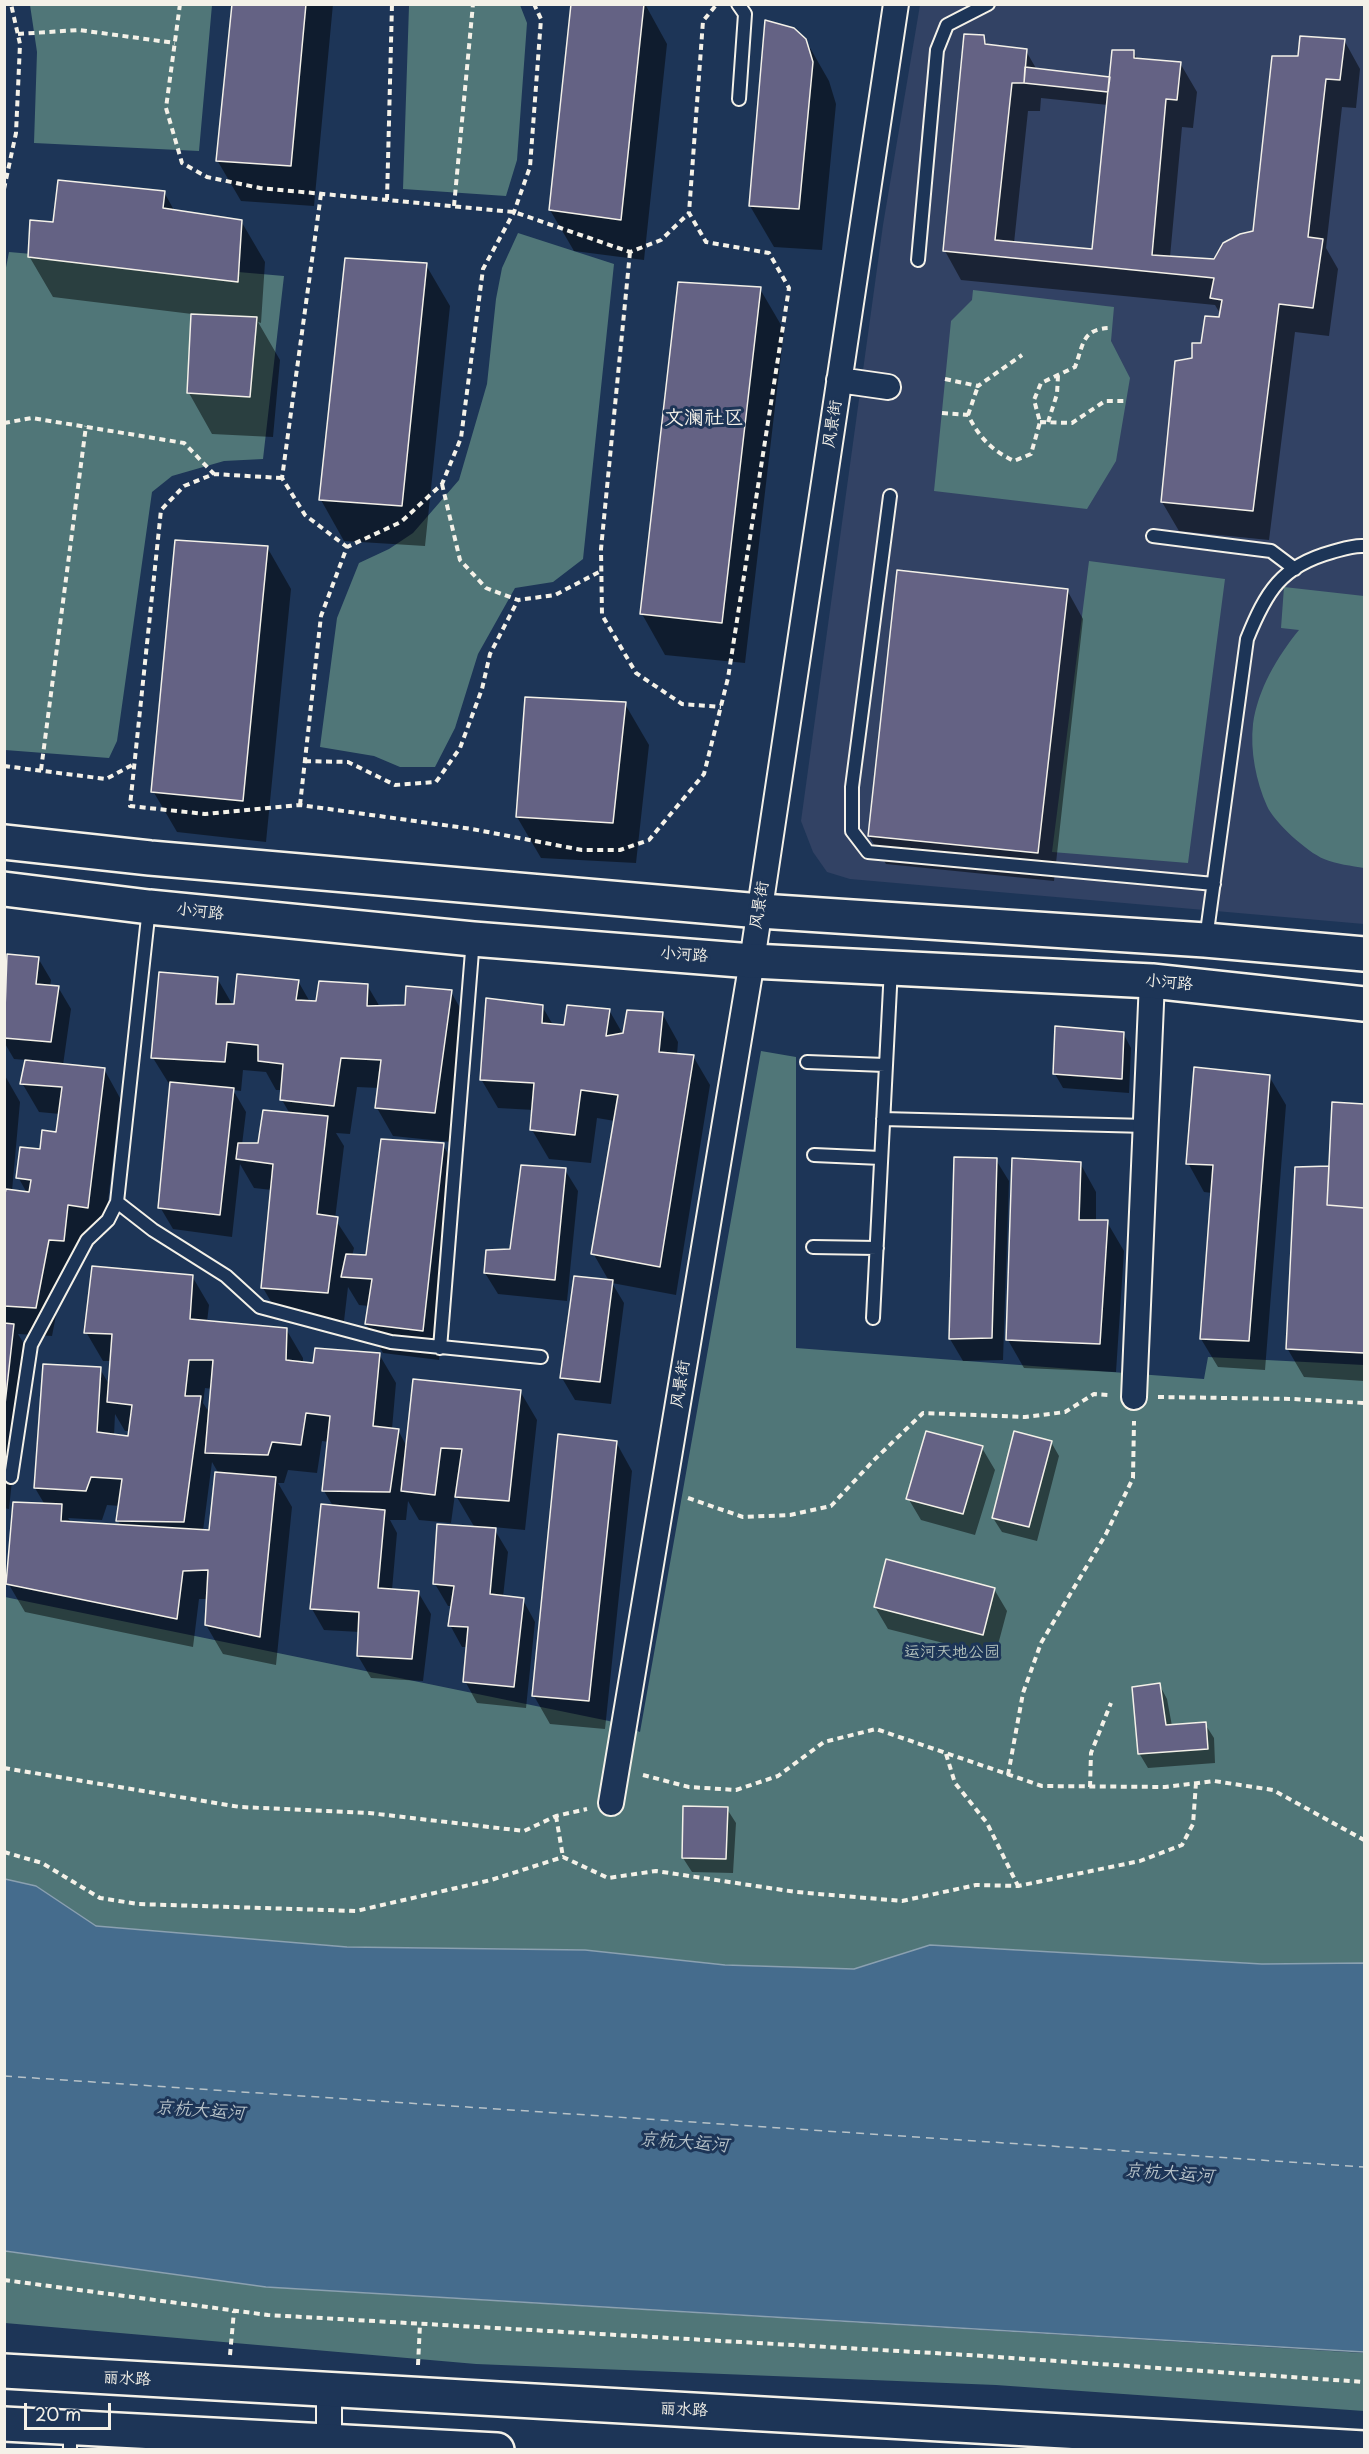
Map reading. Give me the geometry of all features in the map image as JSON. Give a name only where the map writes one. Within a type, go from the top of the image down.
[{"type":"main road","points":[[4,842],[150,858],[760,911],[1205,940],[1365,954]]},
{"type":"main road","name":"小河路","points":[[4,889],[149,907],[473,939],[752,961],[1152,981],[1365,1004]]},
{"type":"main road","name":"丽水路","points":[[4,2371],[1365,2448]]},
{"type":"main road","points":[[4,2424],[70,2438],[497,2450]]},
{"type":"street","name":"风景街","points":[[611,1803],[760,911],[896,4]]},
{"type":"street","points":[[840,380],[888,387]]},
{"type":"street","points":[[1134,1397],[1152,981]]},
{"type":"street","points":[[329,2390],[329,2445]]},
{"type":"lane","points":[[738,4],[745,14],[739,99]]},
{"type":"lane","points":[[918,260],[937,50],[947,25],[988,4]]},
{"type":"lane","points":[[890,496],[852,787],[852,831],[868,852],[1214,884]]},
{"type":"lane","points":[[1153,536],[1271,550],[1295,569]]},
{"type":"lane","points":[[1205,940],[1247,639],[1260,607],[1283,574],[1322,555],[1356,546],[1365,546]]},
{"type":"lane","points":[[11,1477],[31,1345],[87,1240],[108,1220],[117,1202],[149,907]]},
{"type":"lane","points":[[440,1348],[473,939]]},
{"type":"lane","points":[[873,1318],[891,967]]},
{"type":"lane","points":[[807,1062],[885,1065]]},
{"type":"lane","points":[[883,1119],[1146,1126]]},
{"type":"lane","points":[[814,1155],[881,1158]]},
{"type":"lane","points":[[117,1202],[153,1230],[226,1276],[260,1307],[392,1342],[541,1357]]},
{"type":"lane","points":[[813,1247],[877,1248]]},
{"type":"path","points":[[4,189],[16,133],[20,44],[11,4]]},
{"type":"path","points":[[180,4],[166,108],[182,163],[207,177],[260,188],[514,212],[630,252],[661,240],[689,213]]},
{"type":"path","points":[[387,200],[392,4]]},
{"type":"path","points":[[454,206],[473,4]]},
{"type":"path","points":[[300,805],[321,616],[348,547],[401,522],[442,484],[461,438],[483,269],[514,212],[530,167],[541,19],[534,4]]},
{"type":"path","points":[[282,478],[214,474],[183,486],[161,510],[130,806],[205,814],[300,805],[472,829],[582,850],[620,850],[649,840],[704,774],[721,707],[728,678],[789,288],[769,253],[706,242],[689,213],[703,21],[717,4]]},
{"type":"path","points":[[18,34],[79,30],[175,43]]},
{"type":"path","points":[[321,194],[282,478],[304,515],[348,547]]},
{"type":"path","points":[[630,252],[601,549],[602,615],[636,673],[682,704],[721,707]]},
{"type":"path","points":[[1022,355],[978,386],[968,415],[978,435],[997,453],[1014,461],[1031,454],[1040,422],[1034,400],[1041,383],[1075,368],[1088,334],[1097,328],[1112,328]]},
{"type":"path","points":[[1048,422],[1057,394],[1058,376]]},
{"type":"path","points":[[945,379],[978,386]]},
{"type":"path","points":[[1040,422],[1072,423],[1105,401],[1126,401]]},
{"type":"path","points":[[942,413],[968,415]]},
{"type":"path","points":[[4,423],[32,418],[184,442],[214,474]]},
{"type":"path","points":[[41,770],[86,426]]},
{"type":"path","points":[[442,484],[460,560],[486,588],[518,600],[555,595],[601,571]]},
{"type":"path","points":[[305,761],[348,762],[395,785],[436,782],[460,748],[482,689],[490,654],[518,600]]},
{"type":"path","points":[[4,766],[106,778],[135,764]]},
{"type":"path","points":[[662,1497],[682,1496],[743,1518],[790,1515],[831,1506],[875,1458],[923,1413],[1025,1417],[1065,1412],[1095,1394],[1365,1403]]},
{"type":"path","points":[[1008,1775],[1023,1693],[1041,1643],[1106,1534],[1133,1478],[1134,1397]]},
{"type":"path","points":[[1090,1787],[1091,1753],[1111,1703]]},
{"type":"path","points":[[616,1768],[689,1787],[736,1790],[778,1776],[824,1742],[876,1729],[1042,1786],[1165,1787],[1214,1781],[1273,1790],[1365,1840]]},
{"type":"path","points":[[946,1754],[955,1783],[987,1823],[1018,1886]]},
{"type":"path","points":[[4,1768],[240,1807],[369,1813],[524,1831],[556,1816],[611,1803]]},
{"type":"path","points":[[4,1852],[42,1863],[100,1898],[138,1905],[356,1911],[491,1880],[563,1857],[608,1878],[656,1870],[796,1892],[864,1900],[902,1901],[976,1885],[1018,1886],[1140,1861],[1182,1845],[1193,1824],[1196,1783]]},
{"type":"path","points":[[556,1816],[563,1857]]},
{"type":"path","points":[[4,2280],[268,2316],[956,2354],[1365,2382]]},
{"type":"path","points":[[227,2385],[234,2311]]},
{"type":"path","points":[[416,2396],[420,2324]]},
{"type":"shaded area","points":[[920,5],[1364,5],[1364,924],[850,879],[827,872],[813,852],[801,821],[883,225]]},
{"type":"green space","points":[[30,5],[212,5],[199,151],[34,143],[37,52]]},
{"type":"green space","points":[[520,5],[527,23],[517,160],[506,196],[403,189],[409,6]]},
{"type":"green space","points":[[518,233],[614,264],[583,559],[553,582],[515,588],[478,654],[455,728],[435,767],[400,767],[374,756],[320,747],[337,618],[359,563],[389,549],[413,533],[459,480],[487,384],[496,299],[502,268]]},
{"type":"green space","points":[[9,252],[284,276],[263,459],[224,461],[172,476],[152,492],[117,741],[109,758],[5,750],[4,278]]},
{"type":"green space","points":[[973,290],[1114,307],[1111,341],[1130,378],[1116,461],[1087,509],[934,491],[951,321],[972,300]]},
{"type":"green space","points":[[1089,561],[1225,579],[1188,863],[1052,852]]},
{"type":"green space","points":[[1284,587],[1364,596],[1364,868],[1324,859],[1300,843],[1271,813],[1260,786],[1252,745],[1253,724],[1259,698],[1283,651],[1299,630],[1281,628]]},
{"type":"green space","name":"运河天地公园","points":[[761,1051],[796,1057],[796,1348],[1204,1379],[1208,1357],[1364,1365],[1364,1963],[1262,1964],[930,1945],[854,1969],[725,1965],[585,1950],[347,1947],[96,1926],[36,1886],[5,1879],[5,1597],[609,1721],[640,1732]]},
{"type":"green space","points":[[4,2251],[266,2287],[1364,2353],[1364,2411],[996,2385],[476,2364],[5,2323]]},
{"type":"water","name":"京杭大运河","points":[[5,1879],[36,1886],[96,1926],[347,1947],[585,1950],[725,1965],[854,1969],[930,1945],[1262,1964],[1364,1963],[1364,2352],[266,2287],[5,2251]]},
{"type":"building","points":[[232,4],[306,4],[291,166],[216,161]]},
{"type":"building","points":[[571,4],[644,4],[621,220],[549,210]]},
{"type":"building","points":[[765,20],[794,28],[806,39],[813,62],[799,209],[749,206]]},
{"type":"building","points":[[964,34],[984,35],[985,44],[1027,49],[1024,83],[1012,83],[995,240],[1092,249],[1112,50],[1134,50],[1134,58],[1181,62],[1177,100],[1166,99],[1152,255],[1214,259],[1223,243],[1240,234],[1253,231],[1272,56],[1298,56],[1300,36],[1345,39],[1340,80],[1326,79],[1308,237],[1323,239],[1313,308],[1279,304],[1253,511],[1161,502],[1175,361],[1192,358],[1192,343],[1201,343],[1205,316],[1219,317],[1222,300],[1210,298],[1214,278],[943,251]]},
{"type":"building","points":[[1025,67],[1110,77],[1108,92],[1024,83]]},
{"type":"building","points":[[58,180],[165,191],[163,208],[242,220],[238,282],[28,257],[30,220],[53,222]]},
{"type":"building","points":[[345,258],[427,263],[402,506],[319,500]]},
{"type":"building","points":[[678,282],[761,287],[722,623],[640,614]]},
{"type":"building","points":[[191,314],[257,317],[250,397],[187,393]]},
{"type":"building","points":[[175,540],[268,546],[243,801],[151,792]]},
{"type":"building","points":[[897,570],[1068,589],[1038,853],[868,836]]},
{"type":"building","points":[[525,697],[626,702],[613,823],[516,817]]},
{"type":"building","points":[[7,954],[39,957],[36,984],[59,986],[51,1042],[4,1038]]},
{"type":"building","points":[[159,972],[218,977],[216,1004],[234,1004],[237,974],[299,980],[296,1000],[316,1001],[319,981],[368,984],[367,1006],[405,1005],[406,986],[452,990],[435,1113],[375,1108],[381,1060],[341,1058],[334,1106],[280,1100],[283,1064],[258,1061],[258,1045],[227,1042],[225,1062],[151,1058]]},
{"type":"building","points":[[486,998],[543,1005],[542,1023],[564,1025],[567,1005],[610,1009],[606,1036],[623,1033],[627,1010],[663,1012],[659,1052],[694,1055],[660,1267],[591,1254],[618,1095],[581,1090],[575,1135],[530,1130],[534,1083],[480,1080]]},
{"type":"building","points":[[1055,1026],[1124,1032],[1122,1079],[1053,1074]]},
{"type":"building","points":[[25,1060],[105,1068],[88,1208],[68,1205],[64,1241],[49,1240],[36,1308],[4,1306],[4,1198],[6,1189],[29,1192],[31,1180],[16,1178],[20,1147],[40,1149],[42,1130],[56,1132],[62,1087],[20,1084]]},
{"type":"building","points":[[1194,1067],[1270,1075],[1249,1341],[1200,1339],[1213,1165],[1186,1164]]},
{"type":"building","points":[[170,1082],[234,1088],[220,1215],[158,1208]]},
{"type":"building","points":[[1332,1102],[1364,1104],[1364,1208],[1327,1205]]},
{"type":"building","points":[[263,1110],[328,1116],[317,1214],[338,1217],[328,1293],[261,1288],[273,1164],[236,1159],[238,1143],[258,1143]]},
{"type":"building","points":[[381,1139],[444,1143],[423,1331],[365,1324],[372,1279],[341,1277],[346,1254],[366,1255]]},
{"type":"building","points":[[954,1157],[997,1158],[992,1338],[949,1339]]},
{"type":"building","points":[[1012,1158],[1081,1162],[1079,1220],[1108,1220],[1100,1344],[1006,1340]]},
{"type":"building","points":[[521,1165],[566,1168],[555,1280],[484,1273],[486,1250],[510,1249]]},
{"type":"building","points":[[1329,1166],[1327,1205],[1364,1208],[1364,1353],[1286,1349],[1295,1167]]},
{"type":"building","points":[[92,1266],[193,1275],[190,1319],[287,1328],[286,1360],[313,1363],[315,1348],[380,1353],[373,1426],[399,1429],[390,1492],[322,1491],[330,1416],[306,1413],[301,1445],[272,1442],[268,1455],[205,1453],[213,1360],[189,1360],[185,1396],[201,1396],[184,1522],[116,1521],[122,1479],[91,1477],[86,1491],[34,1488],[43,1364],[101,1367],[97,1432],[128,1436],[132,1405],[107,1402],[112,1334],[84,1333]]},
{"type":"building","points":[[574,1276],[613,1280],[600,1382],[560,1378]]},
{"type":"building","points":[[4,1323],[14,1324],[4,1413]]},
{"type":"building","points":[[413,1379],[521,1390],[509,1501],[455,1497],[462,1449],[441,1448],[435,1495],[401,1491]]},
{"type":"building","points":[[926,1431],[983,1446],[963,1514],[906,1499]]},
{"type":"building","points":[[1014,1431],[1052,1441],[1029,1527],[992,1518]]},
{"type":"building","points":[[558,1434],[617,1441],[589,1701],[532,1696]]},
{"type":"building","points":[[215,1472],[276,1477],[260,1637],[205,1625],[208,1570],[183,1571],[177,1619],[6,1584],[13,1502],[62,1504],[61,1521],[209,1530]]},
{"type":"building","points":[[321,1504],[385,1510],[378,1588],[419,1591],[412,1659],[357,1656],[359,1612],[310,1609]]},
{"type":"building","points":[[437,1524],[496,1528],[490,1594],[524,1598],[514,1687],[463,1682],[468,1627],[448,1626],[454,1586],[433,1584]]},
{"type":"building","points":[[886,1559],[995,1588],[983,1635],[874,1607]]},
{"type":"building","points":[[1160,1683],[1166,1725],[1206,1722],[1208,1749],[1138,1754],[1132,1687]]},
{"type":"building","points":[[683,1806],[728,1807],[726,1859],[682,1858]]},
{"type":"ferry route","points":[[4,2076],[1364,2167]]},
{"type":"district","name":"文澜社区","points":[[704,418]]}]
